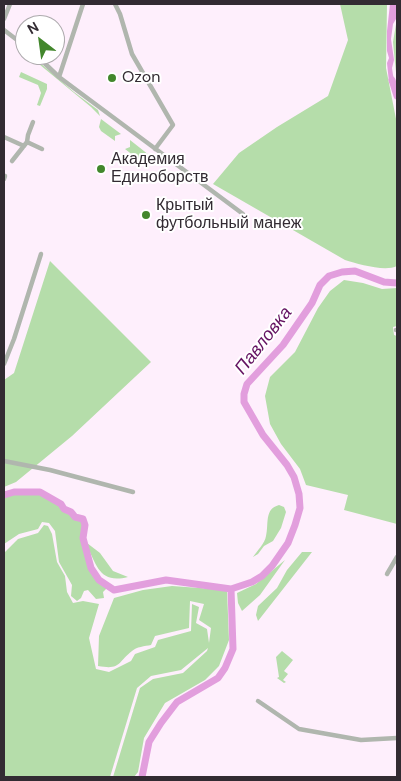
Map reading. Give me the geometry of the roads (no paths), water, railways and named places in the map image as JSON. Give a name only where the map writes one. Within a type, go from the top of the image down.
[{"type":"street","points":[[4,19],[10,4]]},
{"type":"street","points":[[59,77],[83,4]]},
{"type":"street","points":[[115,4],[120,14],[132,54],[173,125],[154,148]]},
{"type":"street","points":[[4,30],[15,38]]},
{"type":"street","points":[[46,65],[59,77],[243,214]]},
{"type":"street","points":[[12,162],[25,144],[33,122]]},
{"type":"street","points":[[4,137],[42,149]]},
{"type":"street","points":[[4,364],[17,330],[40,254]]},
{"type":"street","points":[[4,461],[50,470],[133,492]]},
{"type":"street","points":[[387,574],[397,556]]},
{"type":"street","points":[[258,701],[299,729],[361,740],[397,738]]},
{"type":"waterway","name":"Павловка","points":[[392,80],[397,96]]},
{"type":"waterway","name":"Павловка","points":[[4,495],[14,492],[40,492],[61,504],[64,509],[71,512],[75,517],[83,519],[85,525],[83,538],[91,568],[99,580],[114,590],[166,580],[231,589],[252,582],[262,576],[272,566],[288,543],[300,508],[299,494],[294,477],[263,435],[244,402],[247,384],[283,345],[312,303],[320,285],[329,276],[355,271],[384,282],[397,283]]},
{"type":"waterway","name":"Павловка","points":[[142,777],[149,742],[161,723],[177,702],[218,678],[225,668],[233,649],[231,589]]},
{"type":"place","name":"Ozon","points":[[112,78]]},
{"type":"place","name":"Академия Единоборств","points":[[101,169]]},
{"type":"place","name":"Крытый футбольный манеж","points":[[146,215]]}]
